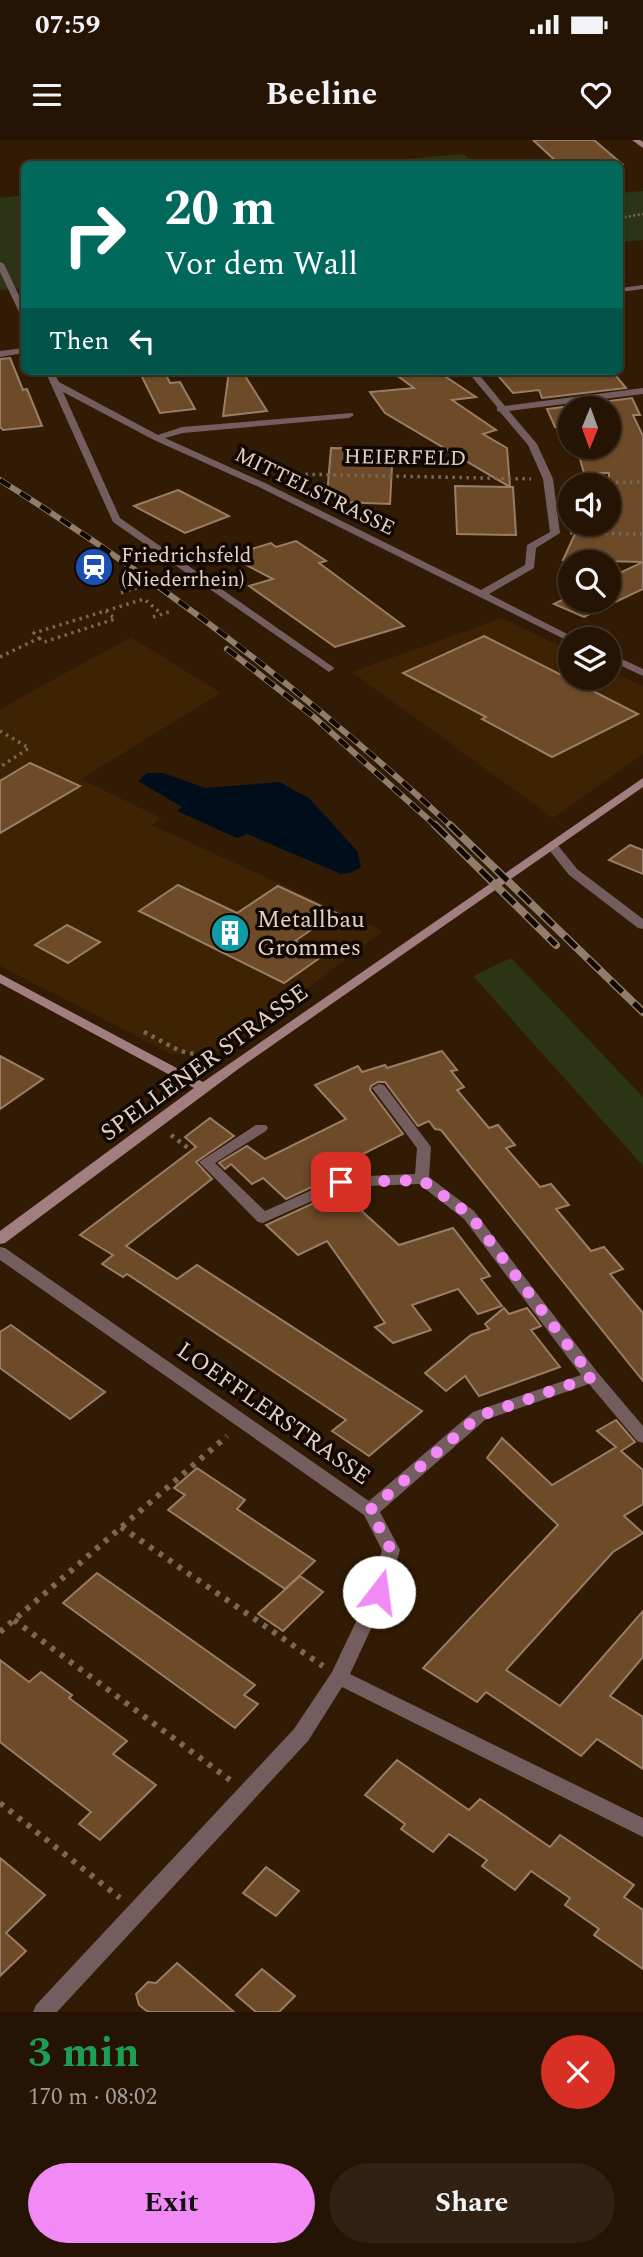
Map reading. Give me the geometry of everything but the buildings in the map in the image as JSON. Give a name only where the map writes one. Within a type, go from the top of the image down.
[{"type":"street","points":[[636,140],[643,146]]},
{"type":"street","points":[[0,264],[21,308]]},
{"type":"street","points":[[623,290],[643,287]]},
{"type":"street","points":[[0,354],[21,351]]},
{"type":"street","points":[[50,375],[116,520],[329,669]]},
{"type":"street","points":[[474,375],[532,444],[548,479],[555,533],[531,547],[530,566],[481,594]]},
{"type":"street","name":"MITTELSTRASSE","points":[[52,383],[158,438],[262,485],[558,632]]},
{"type":"street","points":[[500,408],[643,391]]},
{"type":"street","points":[[158,438],[182,430],[349,415]]},
{"type":"street","points":[[621,662],[643,673]]},
{"type":"street","name":"SPELLENER STRASSE","points":[[0,1239],[236,1064],[643,782]]},
{"type":"street","points":[[552,846],[573,872],[643,925]]},
{"type":"street","points":[[0,978],[204,1088]]},
{"type":"street","points":[[379,1088],[424,1147],[422,1180]]},
{"type":"street","points":[[261,1128],[206,1162],[263,1218],[341,1182],[422,1180],[470,1215],[592,1377],[643,1437]]},
{"type":"street","name":"LOEFFLERSTRASSE","points":[[0,1252],[370,1510],[391,1550],[379,1592],[339,1677],[301,1735],[43,2012]]},
{"type":"street","points":[[370,1510],[479,1416],[592,1377]]},
{"type":"street","points":[[339,1677],[643,1828]]},
{"type":"path","points":[[623,217],[643,214]]},
{"type":"path","name":"HEIERFELD","points":[[262,485],[293,474],[548,479],[566,483],[643,482]]},
{"type":"path","points":[[555,533],[643,534]]},
{"type":"path","points":[[121,593],[139,587]]},
{"type":"path","points":[[130,590],[162,614]]},
{"type":"path","points":[[106,611],[115,619],[44,642],[34,633],[144,599]]},
{"type":"path","points":[[153,617],[172,611]]},
{"type":"path","points":[[0,657],[39,638]]},
{"type":"path","points":[[0,731],[29,748],[0,767]]},
{"type":"path","points":[[134,1026],[180,1051],[236,1064]]},
{"type":"path","points":[[156,1124],[206,1162]]},
{"type":"path","points":[[0,1632],[244,1421]]},
{"type":"path","points":[[121,1527],[339,1677]]},
{"type":"path","points":[[14,1620],[247,1793]]},
{"type":"path","points":[[0,1803],[136,1912]]},
{"type":"shaded area","points":[[502,618],[558,645],[558,690],[621,690],[621,676],[643,686],[643,754],[553,818],[352,672]]},
{"type":"shaded area","points":[[131,637],[221,693],[81,779],[161,818],[152,825],[383,931],[225,1051],[171,1054],[0,966],[0,709]]},
{"type":"green space","points":[[464,154],[471,161],[384,161]]},
{"type":"green space","points":[[643,191],[643,240],[623,242],[623,193]]},
{"type":"green space","points":[[21,195],[21,288],[0,290],[0,198]]},
{"type":"green space","points":[[511,958],[643,1097],[643,1166],[473,976]]},
{"type":"water","points":[[147,773],[163,773],[205,788],[280,782],[310,799],[357,851],[361,867],[341,874],[247,834],[237,838],[177,811],[182,807],[138,781]]},
{"type":"railway","points":[[0,480],[178,600],[290,686],[399,778],[452,827]]},
{"type":"railway","points":[[227,649],[314,717],[437,827]]},
{"type":"railway","points":[[435,825],[556,945]]},
{"type":"railway","points":[[450,825],[643,1012]]},
{"type":"place","name":"Friedrichsfeld (Niederrhein)","points":[[94,567]]},
{"type":"place","name":"Metallbau Grommes","points":[[230,933]]},
{"type":"route","points":[[341,1182],[422,1180],[470,1215],[592,1377],[479,1416],[370,1510],[391,1550],[379,1592]]}]
